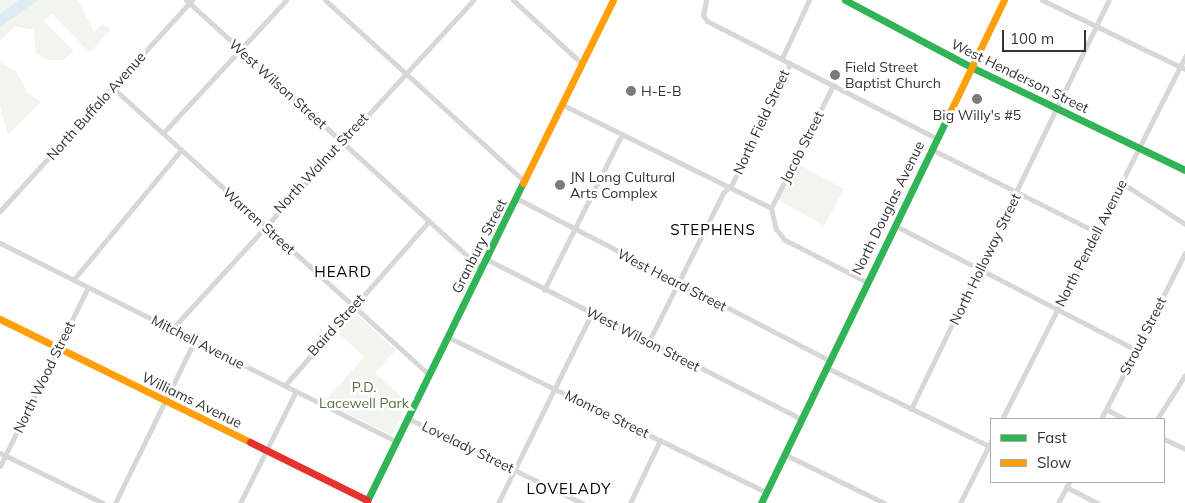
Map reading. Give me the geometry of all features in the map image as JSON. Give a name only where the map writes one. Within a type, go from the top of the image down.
[{"type":"street","points":[[163,133],[286,0]]},
{"type":"street","points":[[325,0],[525,182]]},
{"type":"street","name":"North Walnut Street","points":[[172,329],[264,225],[473,0]]},
{"type":"street","points":[[513,0],[581,63]]},
{"type":"street","name":"Granbury Street","points":[[368,502],[428,374],[525,182],[613,0]]},
{"type":"street","points":[[706,0],[703,15],[790,63],[936,138]]},
{"type":"street","name":"North Field Street","points":[[782,58],[808,0]]},
{"type":"street","name":"West Henderson Street","points":[[845,0],[972,67],[1185,170]]},
{"type":"street","name":"North Douglas Avenue","points":[[761,503],[1004,0]]},
{"type":"street","points":[[1042,0],[1182,68]]},
{"type":"street","name":"North Holloway Street","points":[[911,409],[1109,0]]},
{"type":"street","name":"West Wilson Street","points":[[190,1],[240,49],[481,268]]},
{"type":"street","name":"North Buffalo Avenue","points":[[0,211],[190,1]]},
{"type":"street","name":"North Pendell Avenue","points":[[1003,418],[1096,232],[1182,68],[1185,56]]},
{"type":"street","name":"North Field Street","points":[[649,341],[790,63]]},
{"type":"street","name":"Jacob Street","points":[[771,208],[833,85]]},
{"type":"street","name":"Warren Street","points":[[113,88],[428,374]]},
{"type":"street","points":[[563,105],[771,208],[776,229],[785,240],[867,282]]},
{"type":"street","points":[[544,290],[622,134]]},
{"type":"street","points":[[931,149],[1096,232]]},
{"type":"street","points":[[74,279],[181,150]]},
{"type":"street","points":[[1122,183],[1185,224]]},
{"type":"street","name":"West Heard Street","points":[[516,198],[574,230],[679,282],[911,409],[990,444]]},
{"type":"street","name":"Baird Street","points":[[285,385],[429,221]]},
{"type":"street","points":[[894,226],[1136,350]]},
{"type":"street","name":"Mitchell Avenue","points":[[0,243],[396,441]]},
{"type":"street","name":"Stroud Street","points":[[1102,418],[1185,253]]},
{"type":"street","name":"West Wilson Street","points":[[486,259],[801,419]]},
{"type":"street","name":"North Wood Street","points":[[0,466],[3,454],[88,287]]},
{"type":"street","points":[[498,503],[592,313]]},
{"type":"street","name":"Williams Avenue","points":[[0,319],[368,502]]},
{"type":"street","name":"Monroe Street","points":[[448,337],[766,492]]},
{"type":"street","points":[[115,503],[195,340]]},
{"type":"street","points":[[1159,418],[1185,375]]},
{"type":"street","points":[[240,503],[296,391]]},
{"type":"street","points":[[1106,409],[1123,418]]},
{"type":"street","name":"Lovelady Street","points":[[407,418],[582,503]]},
{"type":"street","points":[[1165,439],[1185,449]]},
{"type":"street","points":[[630,503],[660,440]]},
{"type":"street","points":[[960,503],[990,444]]},
{"type":"street","points":[[3,454],[103,503]]},
{"type":"street","points":[[784,454],[873,501],[884,503]]},
{"type":"street","points":[[1058,503],[1067,484],[1097,503]]},
{"type":"green space","points":[[0,0],[78,0],[94,32],[102,24],[111,29],[90,53],[52,14],[44,21],[74,51],[64,60],[46,60],[36,53],[33,30],[15,26],[0,41]]},
{"type":"green space","points":[[0,62],[16,71],[28,93],[41,102],[8,135],[0,107]]},
{"type":"green space","points":[[796,163],[844,189],[824,226],[779,200]]},
{"type":"green space","name":"P.D. Lacewell Park","points":[[354,312],[396,350],[375,373],[409,403],[392,435],[324,402],[364,357],[336,331]]},
{"type":"shaded area","points":[[19,0],[38,0],[0,27],[0,14]]},
{"type":"traffic: fast","points":[[845,0],[971,67],[1185,170]]},
{"type":"traffic: fast","points":[[761,503],[951,110]]},
{"type":"traffic: fast","points":[[366,503],[523,183]]},
{"type":"traffic: slow","points":[[523,183],[613,0]]},
{"type":"traffic: slow","points":[[951,110],[1004,0]]},
{"type":"traffic: slow","points":[[0,319],[250,442]]},
{"type":"traffic: jam","points":[[250,442],[367,500]]},
{"type":"place","name":"Field Street Baptist Church","points":[[835,75]]},
{"type":"place","name":"H-E-B","points":[[631,91]]},
{"type":"place","name":"Big Willy's #5","points":[[977,99]]},
{"type":"place","name":"JN Long Cultural Arts Complex","points":[[560,185]]},
{"type":"district","name":"STEPHENS","points":[[713,230]]},
{"type":"district","name":"HEARD","points":[[343,272]]},
{"type":"district","name":"LOVELADY","points":[[569,489]]}]
